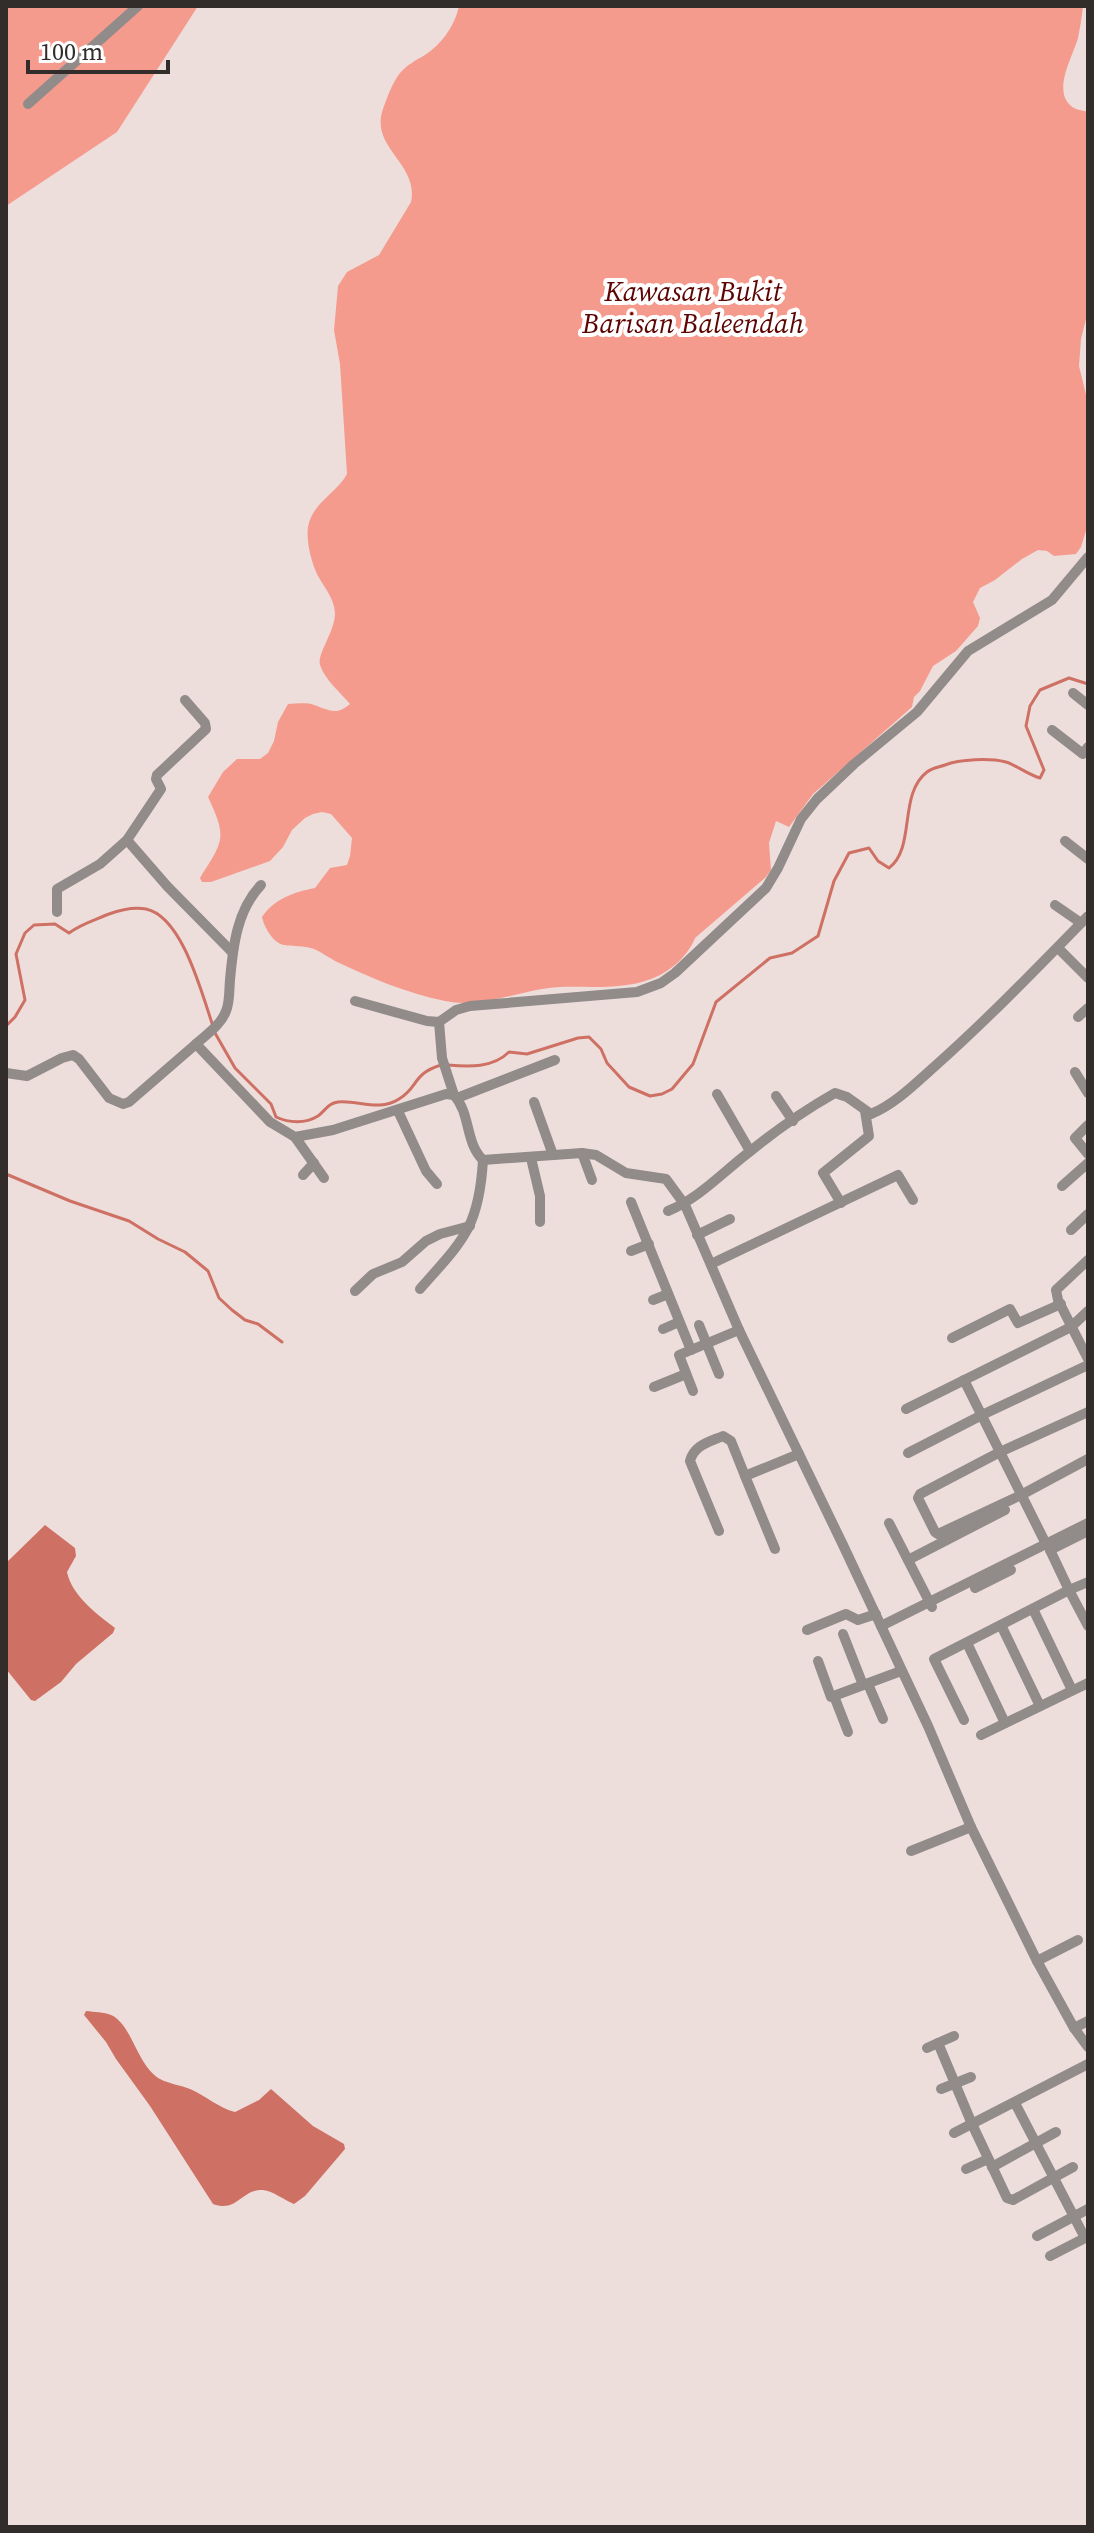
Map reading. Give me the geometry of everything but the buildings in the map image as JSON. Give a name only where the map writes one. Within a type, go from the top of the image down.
[{"type":"street","points":[[28,104],[138,6]]},
{"type":"street","points":[[355,1001],[439,1022],[456,1010],[470,1006],[637,992],[661,983],[766,888],[801,819],[817,799],[917,712],[968,651],[1052,600],[1088,557]]},
{"type":"street","points":[[1073,693],[1088,705]]},
{"type":"street","points":[[57,912],[58,888],[100,864],[127,840],[161,789],[157,775],[207,727],[185,700]]},
{"type":"street","points":[[1052,730],[1083,754],[1088,747]]},
{"type":"street","points":[[127,840],[232,952]]},
{"type":"street","points":[[1065,841],[1088,859]]},
{"type":"street","points":[[6,1073],[27,1076],[73,1055],[109,1098],[123,1104],[129,1102],[225,1015],[229,1003],[232,952],[244,908],[261,885]]},
{"type":"street","points":[[668,1211],[685,1205],[750,1151],[817,1102],[835,1093],[847,1097],[871,1114],[913,1086],[988,1020],[1084,920],[1055,905]]},
{"type":"street","points":[[1058,948],[1088,978]]},
{"type":"street","points":[[1078,1017],[1088,1008]]},
{"type":"street","points":[[420,1289],[460,1243],[470,1226],[478,1207],[483,1160],[474,1150],[466,1112],[456,1097],[444,1062],[439,1022]]},
{"type":"street","points":[[196,1044],[270,1122],[295,1137],[324,1178]]},
{"type":"street","points":[[295,1137],[333,1130],[398,1111],[438,1095],[456,1097],[555,1060]]},
{"type":"street","points":[[1075,1072],[1088,1093]]},
{"type":"street","points":[[717,1094],[750,1151]]},
{"type":"street","points":[[776,1096],[793,1121]]},
{"type":"street","points":[[534,1102],[553,1155]]},
{"type":"street","points":[[398,1111],[426,1171],[437,1184]]},
{"type":"street","points":[[841,1203],[823,1173],[869,1136],[865,1111]]},
{"type":"street","points":[[1088,1125],[1075,1138],[1088,1154]]},
{"type":"street","points":[[483,1160],[582,1153],[596,1155],[626,1173],[666,1179],[685,1205],[739,1330],[876,1614],[971,1827],[1037,1961],[1088,2047]]},
{"type":"street","points":[[582,1153],[592,1180]]},
{"type":"street","points":[[531,1158],[537,1179],[540,1222]]},
{"type":"street","points":[[303,1175],[314,1163]]},
{"type":"street","points":[[1062,1186],[1088,1163]]},
{"type":"street","points":[[711,1264],[898,1175],[913,1200]]},
{"type":"street","points":[[631,1202],[691,1350]]},
{"type":"street","points":[[1071,1230],[1088,1214]]},
{"type":"street","points":[[697,1235],[730,1219]]},
{"type":"street","points":[[355,1291],[373,1274],[402,1262],[426,1241],[470,1226]]},
{"type":"street","points":[[631,1251],[649,1244]]},
{"type":"street","points":[[908,1453],[1088,1362],[1056,1290],[1088,1260]]},
{"type":"street","points":[[653,1300],[668,1294]]},
{"type":"street","points":[[952,1338],[1010,1309],[1018,1323],[1061,1304]]},
{"type":"street","points":[[906,1409],[1071,1327],[1088,1311]]},
{"type":"street","points":[[663,1329],[679,1322]]},
{"type":"street","points":[[699,1325],[719,1374]]},
{"type":"street","points":[[693,1391],[679,1355],[739,1330]]},
{"type":"street","points":[[654,1387],[686,1374]]},
{"type":"street","points":[[964,1380],[1088,1626]]},
{"type":"street","points":[[1088,1412],[1000,1452],[920,1494],[918,1498],[938,1534],[1088,1466]]},
{"type":"street","points":[[719,1531],[690,1461],[694,1450],[723,1436],[731,1441],[775,1549]]},
{"type":"street","points":[[745,1476],[799,1454]]},
{"type":"street","points":[[908,1560],[1088,1459]]},
{"type":"street","points":[[889,1523],[931,1605]]},
{"type":"street","points":[[882,1629],[1048,1547],[1088,1523]]},
{"type":"street","points":[[1048,1547],[1088,1531]]},
{"type":"street","points":[[964,1720],[934,1659],[1088,1582]]},
{"type":"street","points":[[1033,1609],[1072,1690]]},
{"type":"street","points":[[807,1630],[846,1614],[858,1620],[876,1614]]},
{"type":"street","points":[[1001,1625],[1040,1706]]},
{"type":"street","points":[[843,1634],[883,1719]]},
{"type":"street","points":[[967,1643],[1005,1723]]},
{"type":"street","points":[[818,1661],[831,1697],[901,1671]]},
{"type":"street","points":[[981,1735],[1088,1683]]},
{"type":"street","points":[[834,1696],[848,1732]]},
{"type":"street","points":[[911,1851],[971,1827]]},
{"type":"street","points":[[1037,1961],[1078,1940]]},
{"type":"street","points":[[1074,2028],[1088,2021]]},
{"type":"street","points":[[927,2048],[954,2036]]},
{"type":"street","points":[[938,2043],[1005,2196],[1010,2200],[1073,2167]]},
{"type":"street","points":[[954,2133],[1088,2064]]},
{"type":"street","points":[[941,2089],[971,2077]]},
{"type":"street","points":[[1015,2103],[1086,2237],[1050,2256]]},
{"type":"street","points":[[966,2169],[990,2163],[1056,2132]]},
{"type":"street","points":[[1037,2236],[1088,2209]]},
{"type":"green space","points":[[6,6],[198,6],[117,132],[6,206]]},
{"type":"green space","name":"Kawasan Bukit Barisan Baleendah","points":[[459,6],[1083,6],[1078,38],[1063,90],[1070,105],[1088,112],[1088,311],[1079,366],[1088,403],[1088,524],[1076,554],[1054,556],[1038,550],[980,588],[973,602],[980,618],[978,626],[956,651],[933,666],[914,697],[912,707],[813,794],[789,827],[776,821],[769,843],[771,870],[766,877],[695,938],[688,951],[671,968],[651,979],[629,985],[560,987],[488,1001],[459,1003],[431,998],[389,984],[314,949],[280,944],[270,934],[262,917],[272,905],[292,894],[315,888],[330,868],[347,865],[352,838],[331,814],[322,812],[305,818],[292,830],[283,847],[270,861],[211,882],[202,882],[200,878],[220,839],[218,822],[208,797],[223,772],[237,759],[260,759],[268,753],[278,722],[288,704],[308,704],[336,711],[350,704],[329,681],[320,665],[335,613],[331,597],[315,569],[308,538],[314,511],[347,474],[340,364],[334,330],[338,286],[347,272],[379,255],[411,202],[412,189],[408,177],[383,136],[382,112],[400,73],[442,40]]},
{"type":"shaded area","points":[[45,1525],[75,1548],[76,1556],[67,1572],[74,1589],[86,1604],[115,1628],[61,1682],[35,1701],[6,1669],[6,1563]]},
{"type":"shaded area","points":[[86,2011],[108,2014],[118,2020],[146,2065],[160,2079],[190,2089],[235,2112],[259,2100],[271,2089],[313,2126],[344,2144],[345,2149],[305,2196],[294,2204],[263,2190],[249,2193],[228,2205],[213,2204],[150,2106],[84,2015]]},
{"type":"waterway","points":[[448,1065],[480,1065],[496,1061],[509,1052],[527,1054],[589,1037],[629,1087],[650,1096],[672,1089],[693,1064],[716,1002],[770,958],[792,953],[818,936],[834,881],[849,853],[869,848],[878,861],[889,868],[897,859],[913,793],[927,772],[959,761],[992,760],[1010,763],[1040,778],[1044,770],[1026,726],[1030,706],[1040,690],[1069,678],[1088,684]]},
{"type":"waterway","points":[[6,1026],[25,1000],[16,954],[25,933],[34,925],[55,924],[69,933],[109,914],[137,908],[159,915],[181,941],[213,1026]]},
{"type":"waterway","points":[[215,1033],[235,1068],[271,1104],[276,1117],[292,1121],[313,1119],[338,1102],[391,1103],[405,1094],[425,1072],[441,1065]]},
{"type":"waterway","points":[[6,1174],[129,1221],[185,1252],[208,1271],[219,1298],[245,1320],[258,1324],[282,1342]]}]
